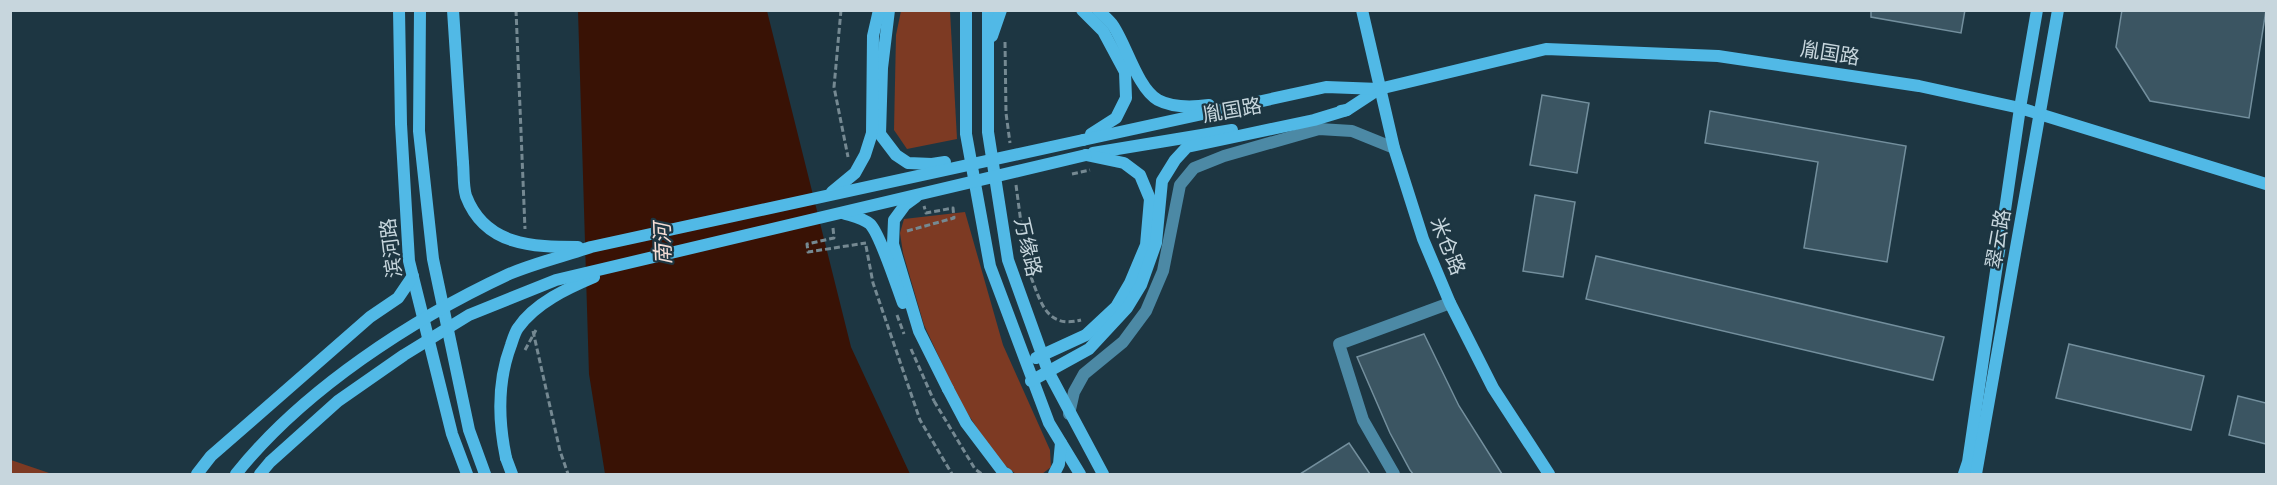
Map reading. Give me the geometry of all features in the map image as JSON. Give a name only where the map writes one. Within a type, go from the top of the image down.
[{"type":"street","name":"滨河路","points":[[399,10],[401,124],[409,261],[452,434],[467,474]]},
{"type":"street","name":"滨河路","points":[[420,10],[418,131],[433,259],[469,430],[485,474]]},
{"type":"street","points":[[453,10],[466,195],[480,219],[496,233],[518,243],[551,247],[591,246]]},
{"type":"street","points":[[831,194],[855,173],[865,155],[872,133],[873,36],[879,10]]},
{"type":"street","points":[[889,10],[882,68],[880,134],[896,155],[908,163],[932,164],[1083,140]]},
{"type":"street","name":"万缘路","points":[[966,10],[966,134],[990,266],[1031,381],[1049,423],[1080,474]]},
{"type":"street","name":"万缘路","points":[[988,10],[988,132],[1008,260],[1048,371],[1103,474]]},
{"type":"street","points":[[988,48],[1001,10]]},
{"type":"street","points":[[236,474],[303,404],[404,332],[461,298],[512,273],[591,246],[1083,140],[1116,118],[1126,98],[1125,72],[1103,31],[1082,10]]},
{"type":"street","points":[[1098,10],[1112,25],[1140,79],[1157,100],[1196,107],[1326,87]]},
{"type":"street","name":"米仓路","points":[[1362,10],[1394,148],[1423,239],[1450,303],[1493,388],[1549,474]]},
{"type":"street","name":"翠云路","points":[[1964,474],[1968,462],[2020,108],[2037,10]]},
{"type":"street","name":"翠云路","points":[[1976,474],[2058,10]]},
{"type":"street","name":"胤国路","points":[[1083,140],[1326,87],[1379,89],[1546,49],[1718,56],[1919,86],[2020,108],[2266,184]]},
{"type":"street","name":"胤国路","points":[[625,264],[839,219],[924,192],[1086,155],[1347,110],[1379,89]]},
{"type":"street","points":[[1031,381],[1089,349],[1127,308],[1141,285],[1156,243],[1162,181],[1174,160],[1187,147],[1314,120],[1347,110]]},
{"type":"street","points":[[1069,414],[1074,392],[1084,374],[1123,342],[1146,311],[1163,271],[1180,184],[1194,168],[1224,156],[1319,129],[1352,131],[1394,148]]},
{"type":"street","points":[[1025,362],[1086,334],[1116,307],[1130,283],[1146,244],[1150,199],[1140,175],[1124,163],[1086,155]]},
{"type":"street","points":[[924,192],[905,205],[894,220],[892,244],[941,394],[1003,472],[1007,474]]},
{"type":"street","points":[[839,219],[858,217],[871,225],[941,394],[955,420],[998,474]]},
{"type":"street","points":[[512,474],[500,428],[499,400],[506,358],[518,328],[546,301],[577,284],[625,264]]},
{"type":"street","points":[[260,474],[270,462],[338,401],[404,355],[469,315],[556,280],[625,264]]},
{"type":"street","points":[[197,474],[211,456],[370,317],[398,298],[413,276]]},
{"type":"street","points":[[1394,474],[1363,420],[1339,344],[1450,303]]},
{"type":"street","points":[[1054,474],[1059,464],[1060,443]]},
{"type":"path","points":[[1005,42],[1006,113],[1011,149]]},
{"type":"path","points":[[1016,184],[1027,267],[1043,307],[1053,319],[1070,323],[1082,320]]},
{"type":"path","points":[[833,227],[839,219]]},
{"type":"path","points":[[895,308],[902,330],[941,394],[975,469],[982,474]]},
{"type":"path","points":[[523,354],[537,327]]},
{"type":"shaded area","points":[[901,11],[950,11],[957,139],[907,149],[894,130],[896,35]]},
{"type":"shaded area","points":[[965,212],[1003,345],[1050,450],[1051,467],[1042,474],[1016,474],[998,460],[960,402],[924,325],[903,253],[900,233],[904,219]]},
{"type":"shaded area","points":[[11,460],[52,474],[11,474]]},
{"type":"water","name":"南河","points":[[578,11],[767,11],[851,347],[910,474],[605,474],[589,374]]},
{"type":"building","points":[[1871,10],[1965,10],[1961,33],[1871,17]]},
{"type":"building","points":[[2122,10],[2266,10],[2249,118],[2150,101],[2116,47]]},
{"type":"building","points":[[1542,95],[1589,103],[1577,173],[1530,165]]},
{"type":"building","points":[[1710,111],[1906,146],[1887,262],[1804,248],[1818,162],[1705,143]]},
{"type":"building","points":[[1535,195],[1575,202],[1563,277],[1523,271]]},
{"type":"building","points":[[1596,256],[1944,337],[1933,380],[1586,299]]},
{"type":"building","points":[[1424,334],[1459,406],[1502,474],[1413,474],[1410,470],[1390,433],[1357,357]]},
{"type":"building","points":[[2069,344],[2204,376],[2191,430],[2056,398]]},
{"type":"building","points":[[2238,396],[2266,403],[2266,444],[2229,435]]},
{"type":"building","points":[[1349,443],[1370,474],[1300,474]]}]
